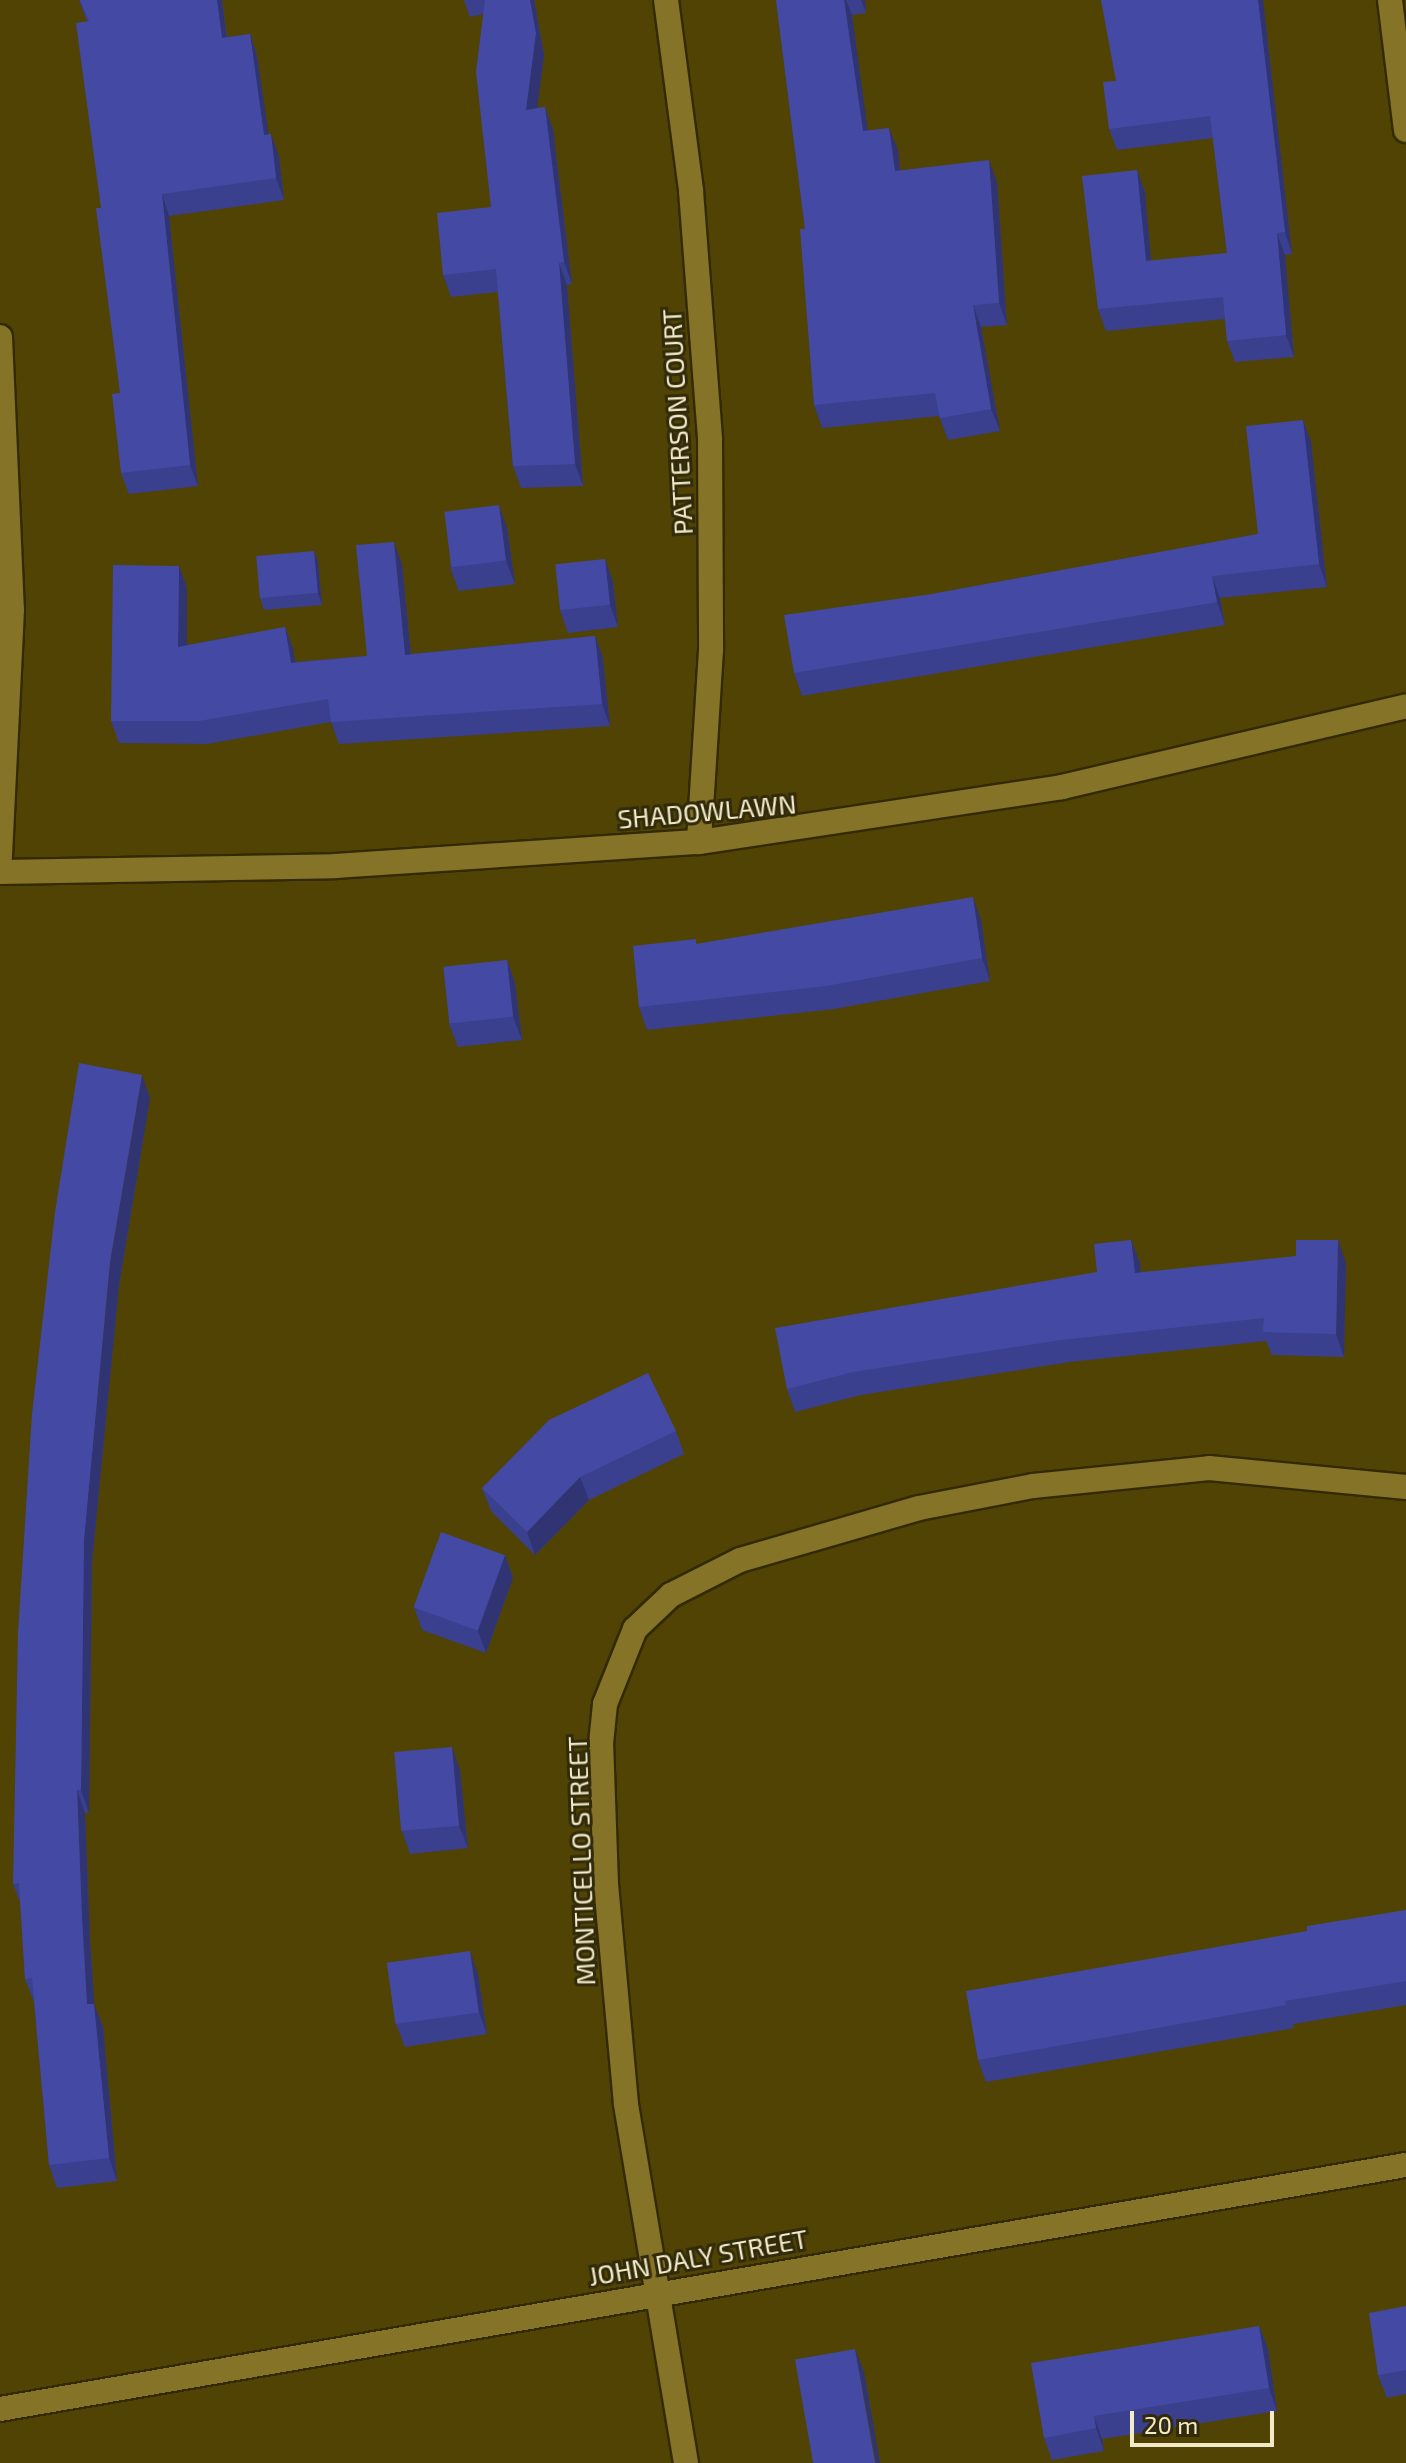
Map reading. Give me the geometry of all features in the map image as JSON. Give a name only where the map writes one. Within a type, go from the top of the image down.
[{"type":"street","name":"PATTERSON COURT","points":[[666,0],[691,191],[710,440],[711,650],[699,842]]},
{"type":"street","points":[[1390,0],[1406,130]]},
{"type":"street","points":[[0,337],[12,610],[0,857]]},
{"type":"street","name":"SHADOWLAWN","points":[[0,872],[335,866],[699,842],[1062,787],[1406,706]]},
{"type":"street","name":"MONTICELLO STREET","points":[[686,2463],[656,2292],[616,2011],[601,1744],[614,1675],[635,1629],[651,1612],[700,1579],[785,1546],[919,1508],[1033,1486],[1209,1468],[1406,1487]]},
{"type":"street","name":"JOHN DALY STREET","points":[[0,2409],[656,2292],[1406,2165]]},
{"type":"building","points":[[80,0],[217,0],[222,38],[250,34],[264,135],[271,134],[276,178],[162,194],[190,465],[121,473],[112,394],[120,393],[96,208],[101,208],[76,23],[89,21]]},
{"type":"building","points":[[485,0],[530,0],[536,33],[526,110],[545,107],[564,262],[559,263],[575,464],[513,466],[496,269],[443,275],[437,213],[491,207],[476,72]]},
{"type":"building","points":[[776,0],[844,0],[863,131],[889,128],[895,171],[989,160],[999,303],[973,305],[991,409],[940,418],[935,393],[814,405],[800,229],[805,229]]},
{"type":"building","points":[[1101,0],[1258,0],[1285,232],[1277,233],[1286,335],[1227,341],[1223,297],[1098,309],[1082,176],[1137,170],[1146,261],[1227,253],[1210,116],[1109,129],[1103,82],[1116,81]]},
{"type":"building","points":[[1303,420],[1319,564],[1212,576],[1217,602],[794,673],[784,615],[932,594],[1258,534],[1246,426]]},
{"type":"building","points":[[499,505],[506,561],[451,567],[444,512]]},
{"type":"building","points":[[394,542],[405,655],[595,636],[602,704],[331,722],[328,699],[199,721],[111,721],[113,565],[179,566],[178,647],[285,627],[291,663],[367,656],[356,545]]},
{"type":"building","points":[[314,551],[318,593],[260,598],[256,556]]},
{"type":"building","points":[[605,559],[610,605],[560,610],[555,564]]},
{"type":"building","points":[[973,897],[982,958],[826,986],[639,1007],[633,946],[696,939],[696,944]]},
{"type":"building","points":[[507,960],[513,1017],[449,1023],[443,967]]},
{"type":"building","points":[[79,1063],[142,1075],[110,1262],[84,1539],[81,1790],[77,1790],[82,1918],[87,2004],[94,2004],[109,2158],[49,2165],[32,1978],[25,1979],[19,1883],[13,1884],[18,1633],[32,1414],[55,1212]]},
{"type":"building","points":[[1131,1240],[1135,1273],[1296,1256],[1296,1240],[1338,1240],[1336,1334],[1263,1332],[1264,1318],[1061,1340],[853,1372],[787,1389],[775,1328],[1097,1272],[1094,1244]]},
{"type":"building","points":[[648,1373],[676,1431],[580,1477],[527,1532],[482,1488],[549,1420]]},
{"type":"building","points":[[441,1532],[505,1555],[478,1630],[414,1607]]},
{"type":"building","points":[[452,1747],[459,1826],[401,1831],[394,1752]]},
{"type":"building","points":[[1406,1910],[1406,1981],[978,2060],[966,1991],[1307,1931],[1307,1926]]},
{"type":"building","points":[[470,1951],[479,2012],[395,2024],[387,1963]]},
{"type":"building","points":[[1406,2306],[1406,2370],[1378,2375],[1369,2313]]},
{"type":"building","points":[[1259,2326],[1269,2388],[1094,2416],[1096,2428],[1044,2438],[1031,2363]]},
{"type":"building","points":[[855,2349],[875,2463],[813,2463],[795,2360]]}]
